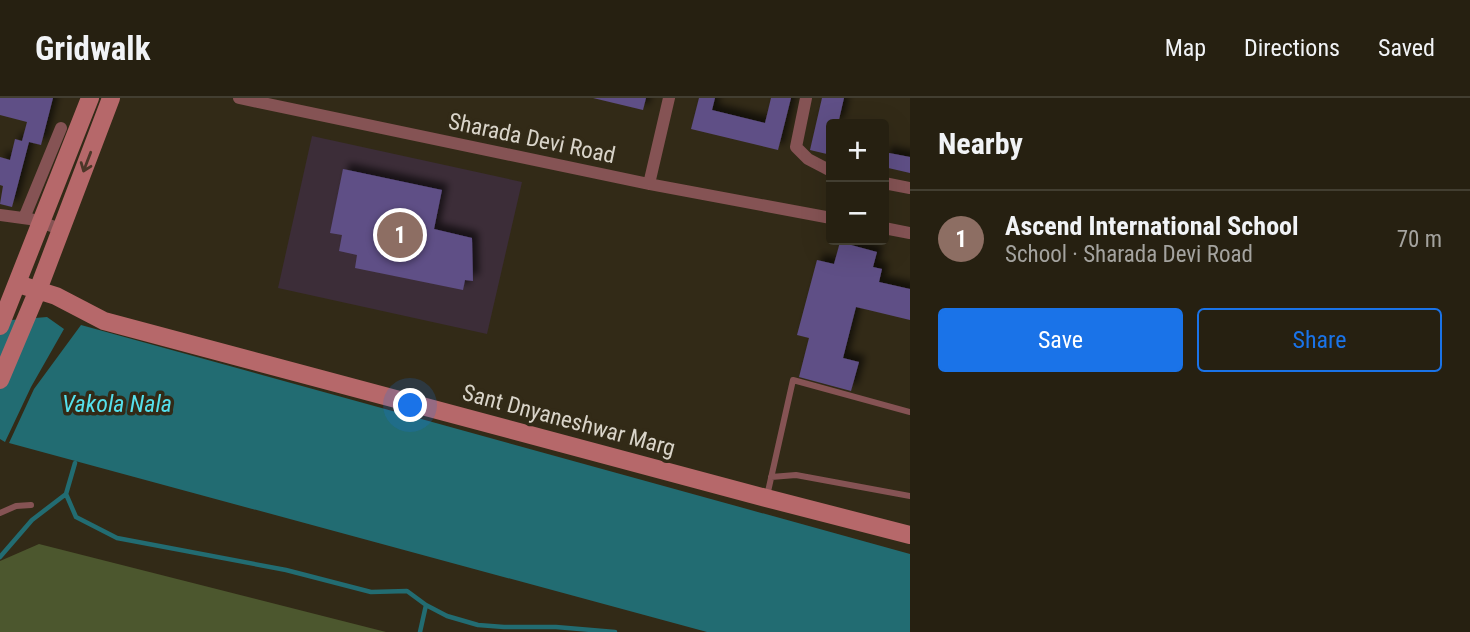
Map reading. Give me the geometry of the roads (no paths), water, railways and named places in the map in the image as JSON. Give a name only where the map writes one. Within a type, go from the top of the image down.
[{"type":"street","points":[[0,326],[18,284],[32,220],[52,171],[62,128],[90,98]]},
{"type":"street","points":[[0,380],[29,313],[111,98]]},
{"type":"street","name":"Sharada Devi Road","points":[[239,98],[649,184],[826,217]]},
{"type":"street","points":[[649,184],[669,98]]},
{"type":"street","points":[[806,98],[796,147],[808,159],[826,168]]},
{"type":"street","points":[[889,184],[910,188]]},
{"type":"street","points":[[0,215],[32,220],[61,229]]},
{"type":"street","points":[[889,229],[910,233]]},
{"type":"street","name":"Sant Dnyaneshwar Marg","points":[[18,284],[57,296],[104,321],[910,535]]},
{"type":"lane","points":[[766,498],[793,380],[910,412]]},
{"type":"lane","points":[[771,477],[796,475],[910,496]]},
{"type":"lane","points":[[0,513],[16,506],[31,505]]},
{"type":"water","points":[[47,317],[64,329],[31,387],[5,442],[0,439],[0,321]]},
{"type":"water","name":"Vakola Nala","points":[[81,325],[910,554],[910,632],[707,632],[9,443],[34,389]]},
{"type":"waterway","points":[[75,463],[66,494],[76,517],[117,538],[286,570],[371,592],[407,591],[426,605],[420,632]]},
{"type":"waterway","points":[[0,557],[32,520],[66,494]]},
{"type":"waterway","points":[[426,605],[447,616],[478,625],[615,632]]},
{"type":"place","name":"Ascend International School","points":[[400,235]]}]
